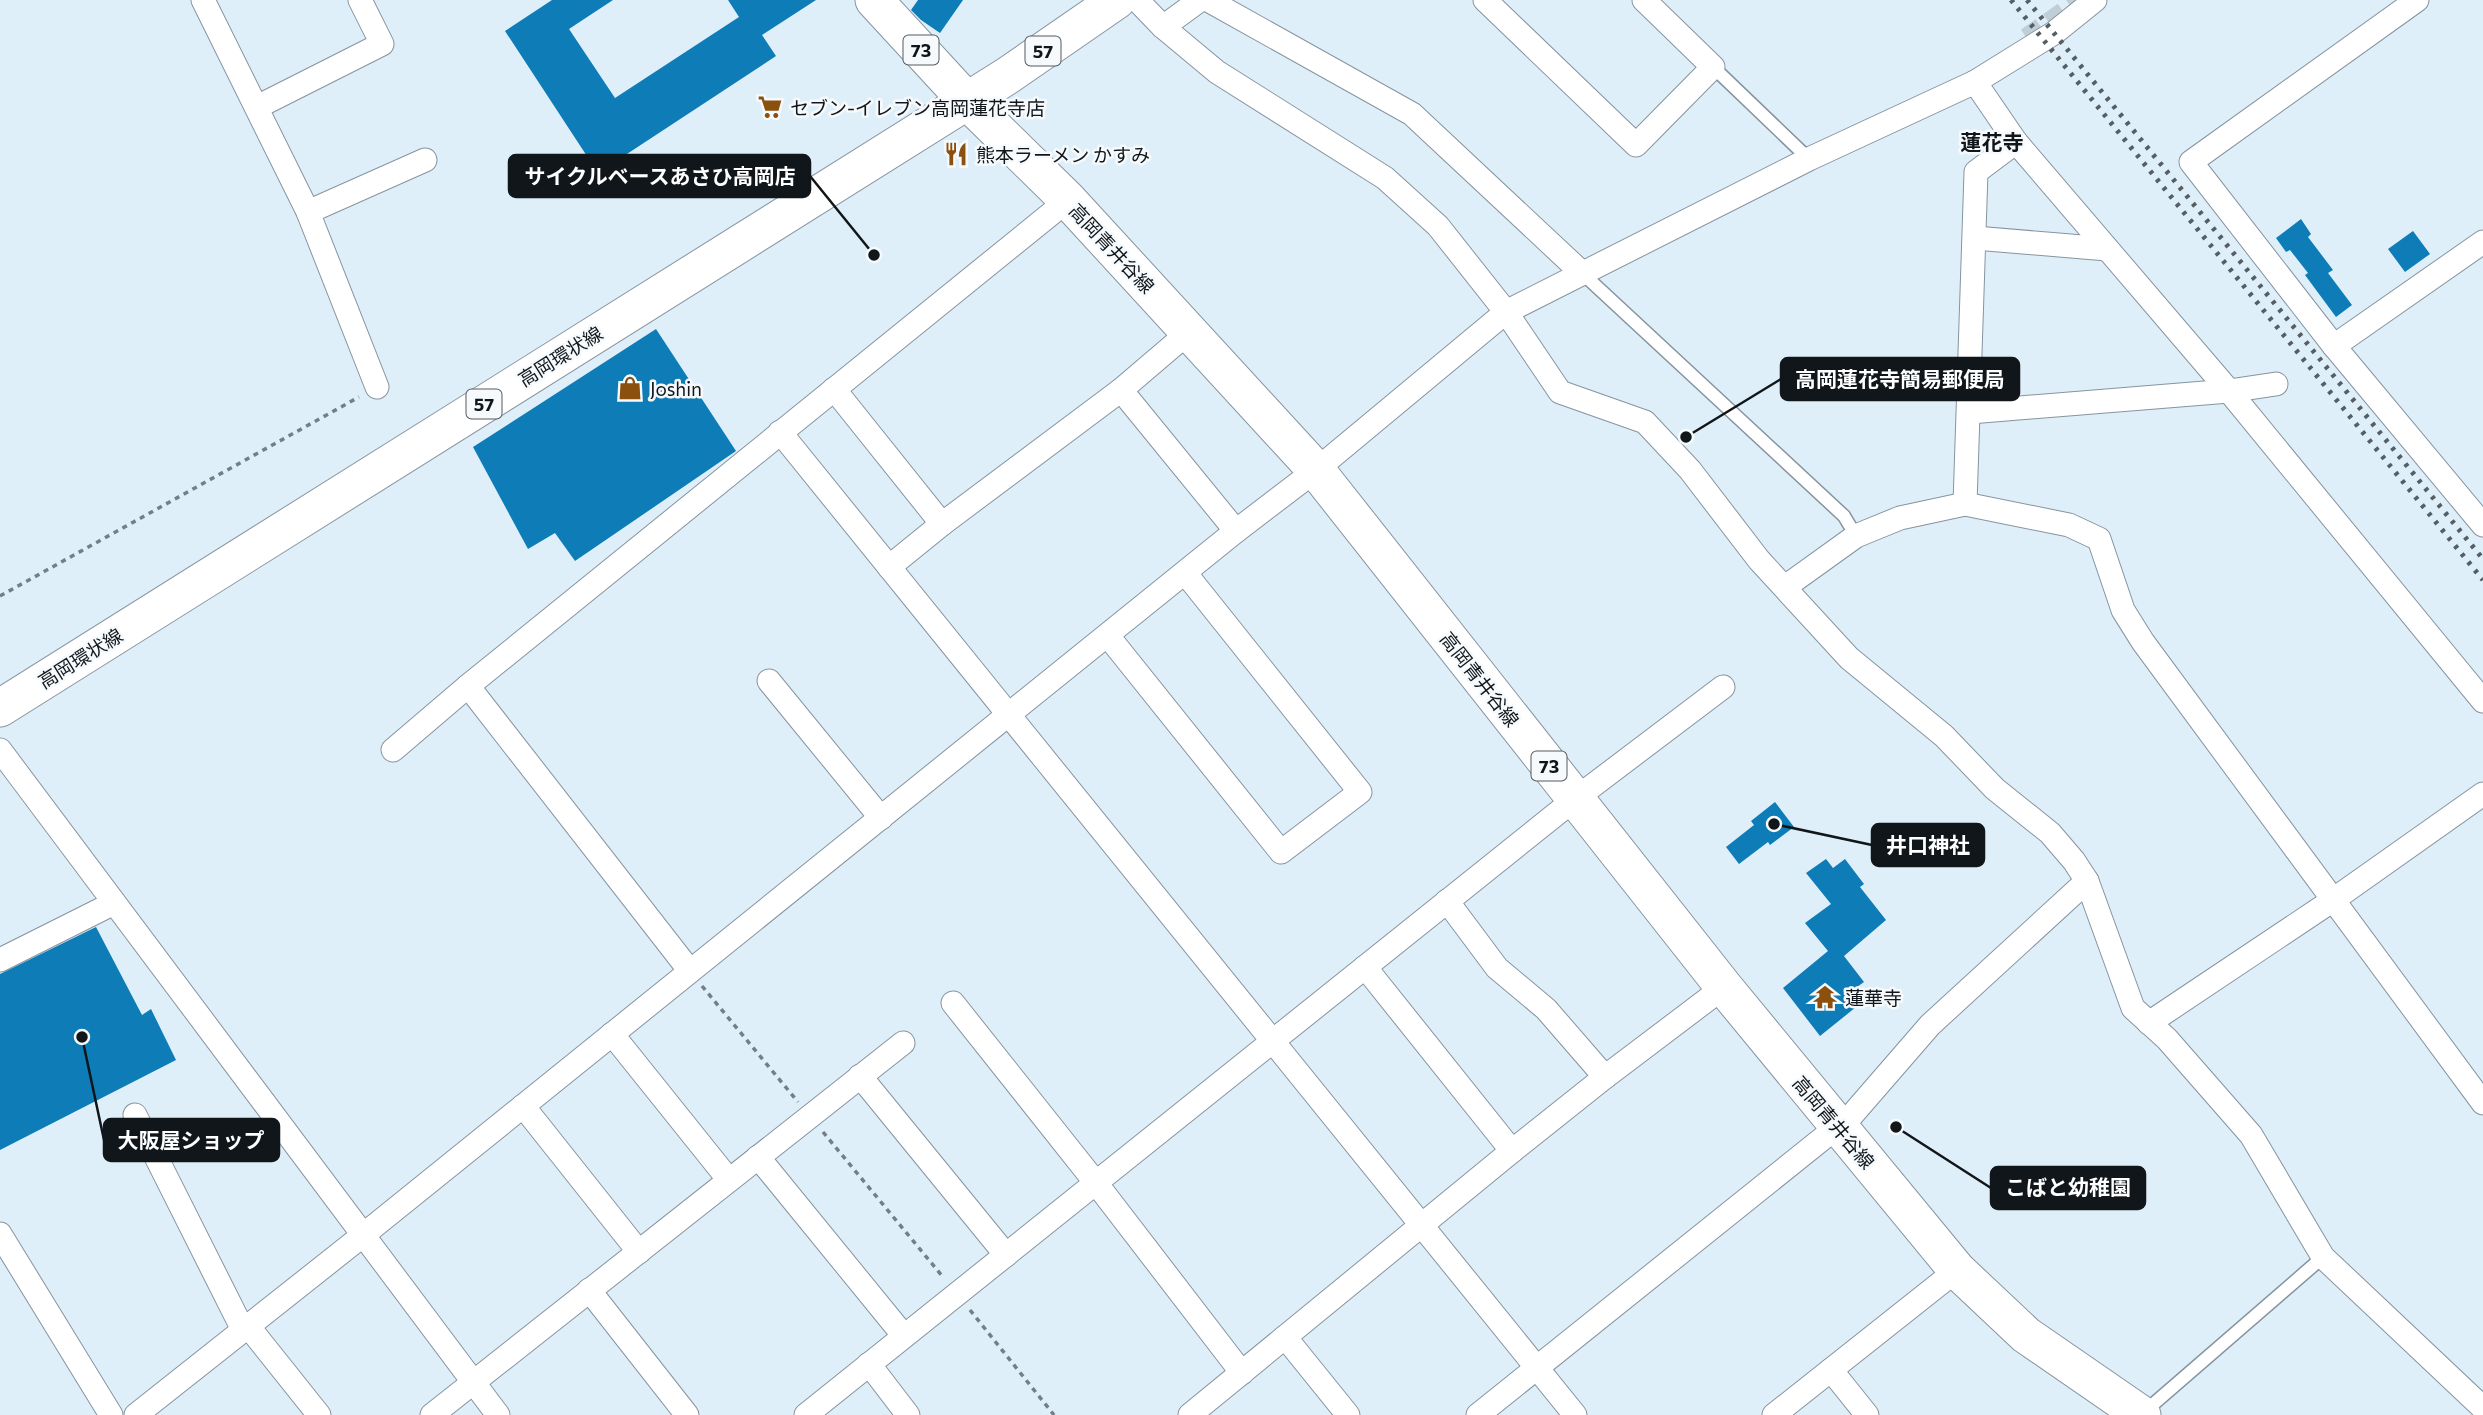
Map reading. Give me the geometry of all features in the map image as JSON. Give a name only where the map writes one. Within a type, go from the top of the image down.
[{"type":"main road","name":"高岡青井谷線","points":[[874,0],[967,101],[1068,200],[1316,471],[1724,988],[1957,1270],[2026,1335],[2142,1415]]},
{"type":"main road","name":"高岡環状線","points":[[0,708],[967,101],[1117,0]]},
{"type":"street","points":[[203,0],[308,212],[377,387]]},
{"type":"street","points":[[257,107],[382,44],[360,0]]},
{"type":"street","points":[[1137,0],[1163,27],[1217,72],[1385,178],[1438,226],[1506,312],[1560,392],[1645,422],[1690,470],[1759,560],[1849,658],[1944,736],[1996,789],[2050,834],[2074,861],[2087,881],[2133,1008],[2167,1039],[2251,1135],[2323,1257],[2483,1408]]},
{"type":"street","points":[[1163,27],[1200,0]]},
{"type":"street","points":[[1208,0],[1412,114],[1582,273]]},
{"type":"street","points":[[1485,0],[1636,145],[1713,66],[1644,0]]},
{"type":"street","points":[[136,1415],[1186,574],[1236,531],[1316,471],[1506,312],[1809,159],[1975,82],[2054,33],[2095,0]]},
{"type":"street","points":[[2417,0],[2191,162],[2334,346],[2483,525]]},
{"type":"street","points":[[1975,82],[2016,142],[2229,391],[2483,701]]},
{"type":"street","points":[[1965,504],[1976,172],[2016,142]]},
{"type":"street","points":[[308,212],[425,160]]},
{"type":"street","points":[[393,750],[467,686],[1068,200]]},
{"type":"street","points":[[1975,238],[2107,248]]},
{"type":"street","points":[[2334,346],[2483,242]]},
{"type":"street","points":[[889,567],[1121,390],[1189,332]]},
{"type":"street","points":[[1970,412],[2229,391],[2276,384]]},
{"type":"street","points":[[834,388],[942,524]]},
{"type":"street","points":[[1121,390],[1236,531]]},
{"type":"street","points":[[779,432],[1575,1415]]},
{"type":"street","points":[[1785,587],[1856,536],[1900,518],[1965,504],[2068,525],[2099,539],[2123,610],[2143,642],[2483,1103]]},
{"type":"street","points":[[1108,636],[1281,852],[1360,792],[1186,574]]},
{"type":"street","points":[[769,681],[881,818]]},
{"type":"street","points":[[467,686],[690,971]]},
{"type":"street","points":[[806,1415],[1575,799],[1723,687]]},
{"type":"street","points":[[0,750],[498,1415]]},
{"type":"street","points":[[2150,1023],[2333,900],[2483,794]]},
{"type":"street","points":[[1478,1415],[1852,1115],[1930,1025],[2087,881]]},
{"type":"street","points":[[1447,901],[1497,968],[1546,1009],[1605,1077]]},
{"type":"street","points":[[0,960],[114,903]]},
{"type":"street","points":[[1365,967],[1512,1151]]},
{"type":"street","points":[[1197,1413],[1284,1337],[1512,1151],[1724,988]]},
{"type":"street","points":[[953,1003],[1242,1373]]},
{"type":"street","points":[[612,1034],[729,1180]]},
{"type":"street","points":[[432,1415],[903,1043]]},
{"type":"street","points":[[860,1076],[1006,1255]]},
{"type":"street","points":[[523,1106],[639,1251]]},
{"type":"street","points":[[135,1115],[245,1328],[319,1415]]},
{"type":"street","points":[[758,1157],[904,1336]]},
{"type":"street","points":[[0,1234],[111,1415]]},
{"type":"street","points":[[1774,1415],[1957,1270]]},
{"type":"street","points":[[589,1290],[687,1415]]},
{"type":"street","points":[[1284,1337],[1348,1415]]},
{"type":"street","points":[[869,1364],[908,1415]]},
{"type":"street","points":[[1831,1370],[1867,1415]]},
{"type":"lane","points":[[1713,66],[1809,159]]},
{"type":"lane","points":[[1582,273],[1844,516],[1856,536]]},
{"type":"lane","points":[[2142,1415],[2323,1257]]},
{"type":"path","points":[[0,596],[377,387]]},
{"type":"path","points":[[690,971],[1054,1415]]},
{"type":"building","points":[[552,0],[613,0],[569,29],[615,98],[739,17],[728,0],[816,0],[762,35],[776,56],[598,173],[505,31]]},
{"type":"building","points":[[918,0],[963,0],[940,33],[911,10]]},
{"type":"building","points":[[2301,219],[2311,234],[2308,237],[2333,270],[2328,273],[2352,305],[2336,317],[2305,275],[2308,273],[2290,250],[2286,252],[2276,238]]},
{"type":"building","points":[[2413,231],[2430,254],[2405,272],[2388,249]]},
{"type":"building","name":"Joshin","points":[[656,329],[736,451],[575,561],[555,533],[528,549],[473,447]]},
{"type":"building","points":[[1775,802],[1794,827],[1739,864],[1726,847],[1754,825],[1751,821]]},
{"type":"building","points":[[1826,859],[1833,868],[1845,859],[1864,884],[1860,887],[1886,920],[1844,956],[1864,982],[1857,987],[1866,999],[1820,1036],[1783,988],[1828,951],[1805,923],[1831,904],[1806,873]]},
{"type":"building","points":[[96,927],[142,1015],[151,1009],[176,1060],[0,1150],[0,974]]},
{"type":"tunnel","points":[[2026,37],[2079,0]]},
{"type":"railway","points":[[2011,0],[2483,580]]},
{"type":"railway","points":[[2027,0],[2483,559]]},
{"type":"place","name":"セブン-イレブン高岡蓮花寺店","points":[[770,107]]},
{"type":"place","name":"熊本ラーメン かすみ","points":[[956,154]]},
{"type":"place","name":"サイクルベースあさひ高岡店","points":[[874,255]]},
{"type":"place","name":"Joshin","points":[[630,388]]},
{"type":"place","name":"高岡蓮花寺簡易郵便局","points":[[1686,437]]},
{"type":"place","name":"井口神社","points":[[1774,824]]},
{"type":"place","name":"蓮華寺","points":[[1825,997]]},
{"type":"place","name":"大阪屋ショップ","points":[[82,1037]]},
{"type":"place","name":"こばと幼稚園","points":[[1896,1127]]},
{"type":"district","name":"蓮花寺","points":[[1992,141]]}]
